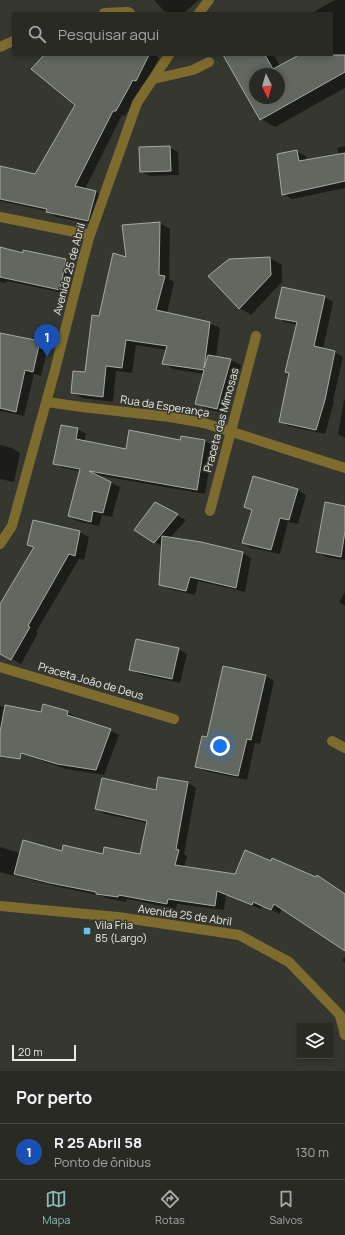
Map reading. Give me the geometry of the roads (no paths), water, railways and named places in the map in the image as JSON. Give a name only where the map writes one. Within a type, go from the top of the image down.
[{"type":"street","points":[[199,12],[209,0]]},
{"type":"street","points":[[0,47],[12,41]]},
{"type":"street","name":"Avenida 25 de Abril","points":[[0,544],[12,526],[47,402],[90,235],[137,103],[168,56]]},
{"type":"street","points":[[154,79],[193,70],[209,62]]},
{"type":"street","points":[[0,217],[90,235]]},
{"type":"street","name":"Praceta das Mimosas","points":[[210,511],[256,336]]},
{"type":"street","name":"Rua da Esperança","points":[[47,402],[118,410],[204,423],[345,468]]},
{"type":"street","name":"Praceta João de Deus","points":[[0,667],[174,719]]},
{"type":"street","points":[[332,742],[345,748]]},
{"type":"street","name":"Avenida 25 de Abril","points":[[0,906],[118,917],[239,935],[289,962],[342,1018],[345,1035]]},
{"type":"place","name":"R 25 Abril 58","points":[[47,357]]},
{"type":"place","name":"Vila Fria 85 (Largo)","points":[[87,931]]}]
